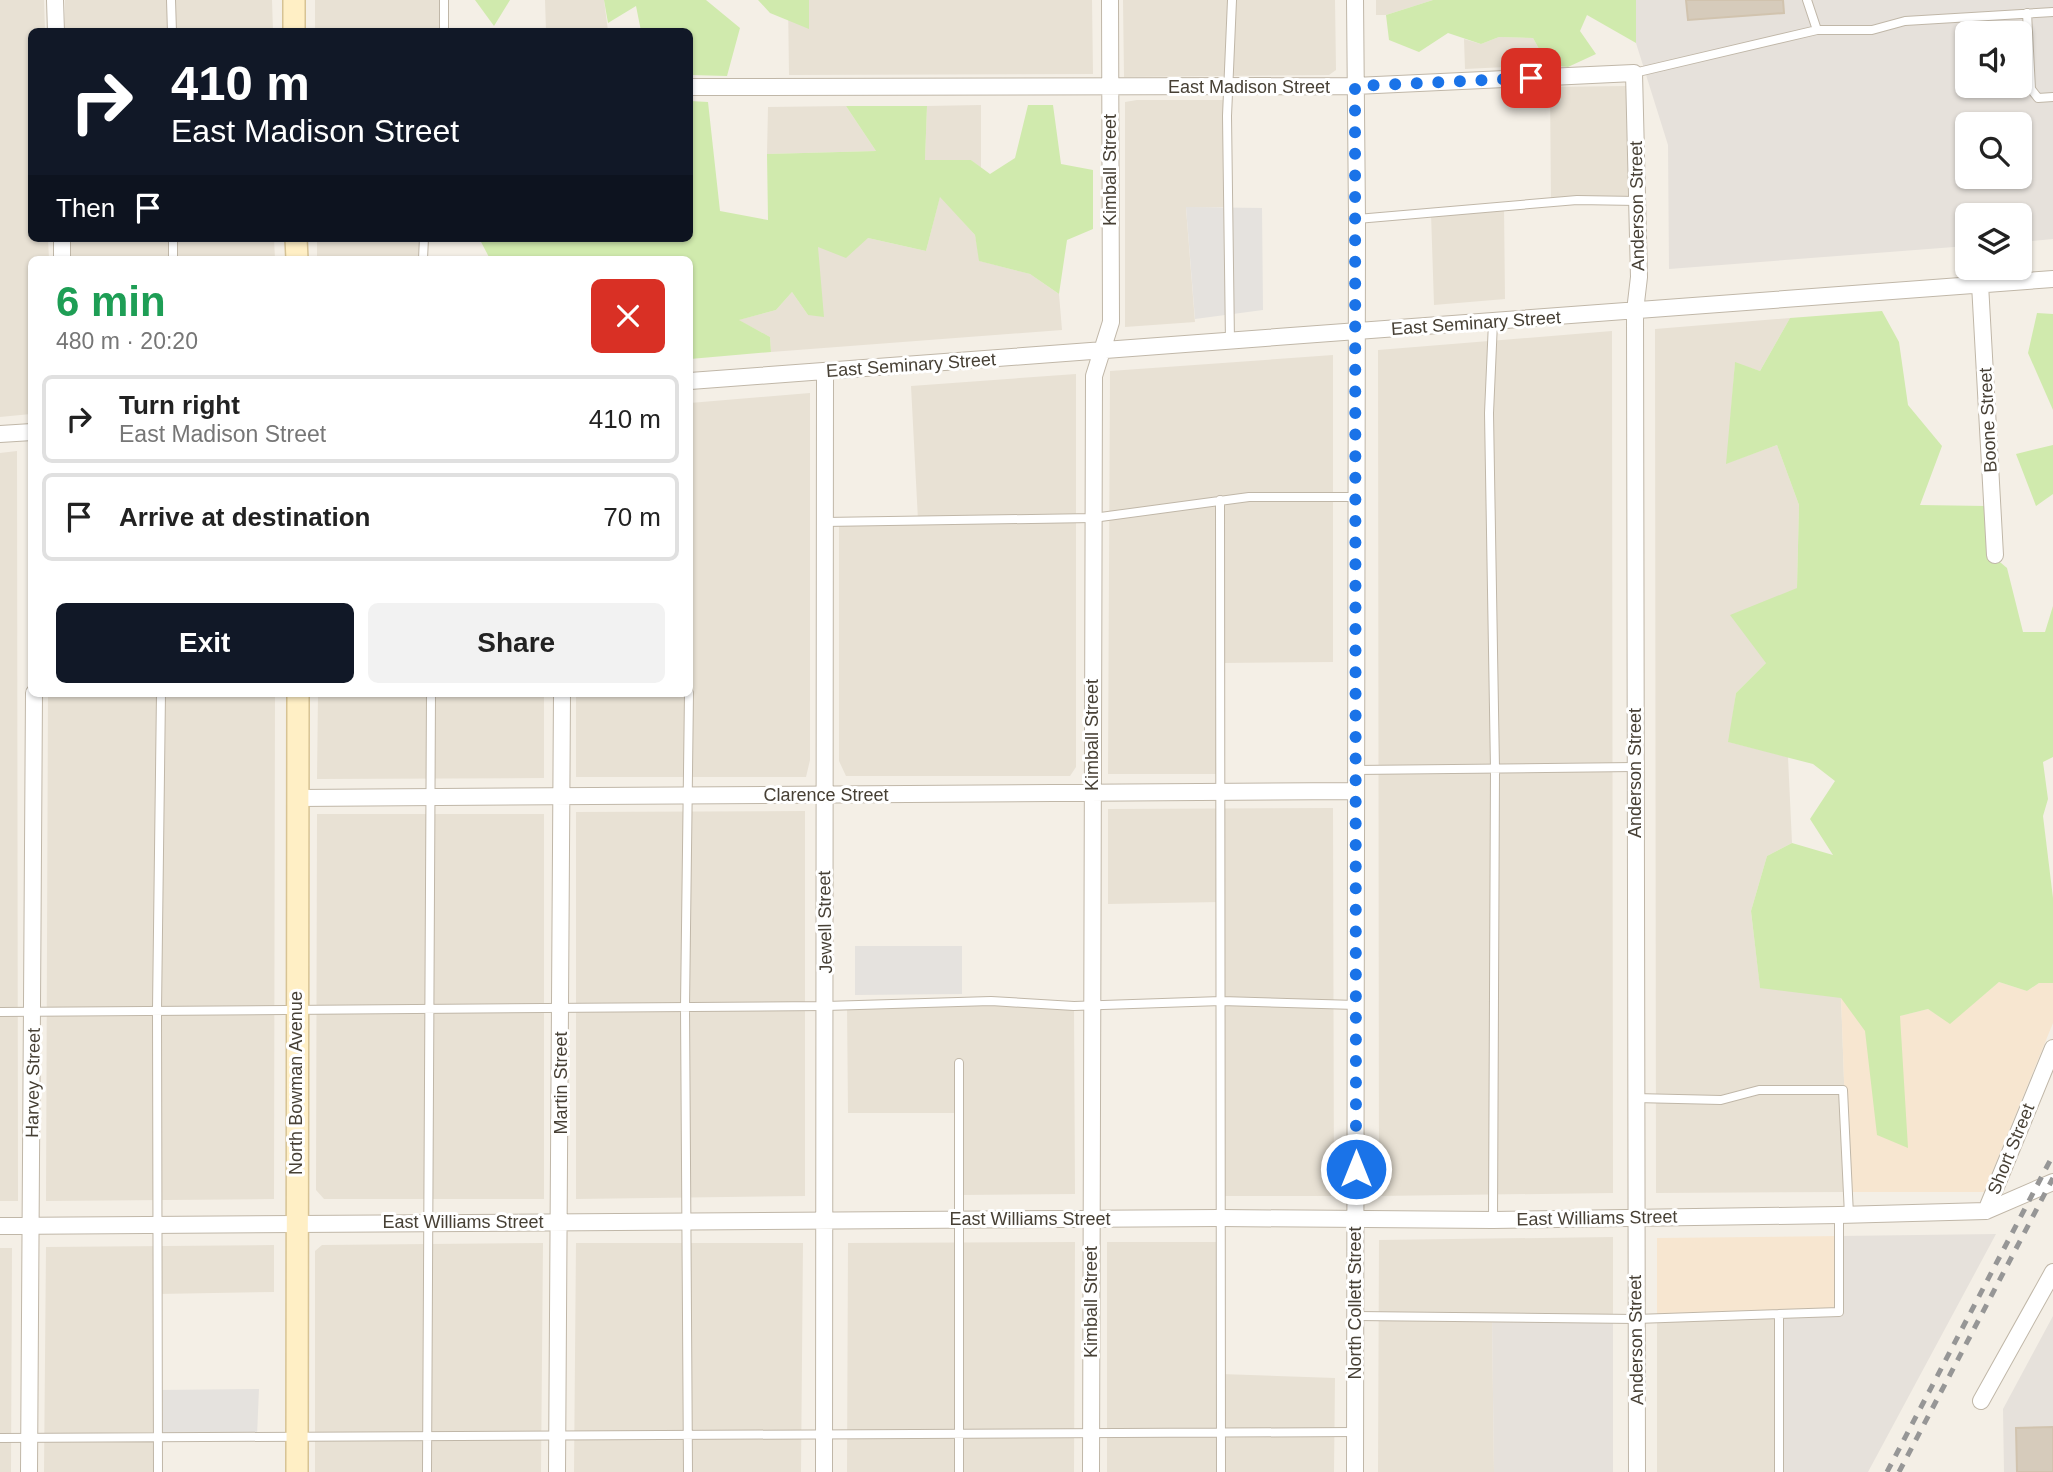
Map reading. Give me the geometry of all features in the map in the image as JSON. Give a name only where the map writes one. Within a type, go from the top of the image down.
[{"type":"street","points":[[55,0],[55,28]]},
{"type":"street","points":[[294,0],[295,28]]},
{"type":"street","name":"Kimball Street","points":[[1091,1472],[1094,376],[1111,322],[1110,0]]},
{"type":"street","name":"North Collett Street","points":[[1354,0],[1357,219],[1355,1472]]},
{"type":"street","name":"East Madison Street","points":[[693,87],[1110,89],[1355,86],[1634,74]]},
{"type":"street","name":"Anderson Street","points":[[1634,74],[1639,277],[1634,311],[1634,1217],[1637,1472]]},
{"type":"street","name":"East Seminary Street","points":[[693,381],[2053,279]]},
{"type":"street","name":"Boone Street","points":[[1980,284],[1995,555]]},
{"type":"street","name":"Jewell Street","points":[[824,1472],[825,371]]},
{"type":"street","points":[[0,434],[28,432]]},
{"type":"street","name":"Harvey Street","points":[[29,1472],[34,697]]},
{"type":"street","name":"North Bowman Avenue","points":[[297,1472],[298,697]]},
{"type":"street","name":"Martin Street","points":[[557,1472],[562,697]]},
{"type":"street","name":"Clarence Street","points":[[297,798],[1355,791]]},
{"type":"street","name":"Short Street","points":[[1986,1211],[2053,1048]]},
{"type":"street","name":"East Williams Street","points":[[0,1226],[1220,1218],[1493,1220],[1844,1215],[1986,1211],[2053,1181]]},
{"type":"street","points":[[1981,1401],[2053,1272]]},
{"type":"lane","points":[[172,0],[172,28]]},
{"type":"lane","points":[[444,0],[444,28]]},
{"type":"lane","points":[[1230,342],[1227,116],[1232,0]]},
{"type":"lane","points":[[1807,0],[1816,30]]},
{"type":"lane","name":"East Madison Street","points":[[1634,74],[1816,30],[1872,30],[1905,21],[2053,12]]},
{"type":"lane","points":[[2028,13],[2031,89],[2038,98],[2053,97]]},
{"type":"lane","points":[[1357,219],[1577,200],[1637,201]]},
{"type":"lane","points":[[1493,322],[1489,413],[1495,769],[1493,1220]]},
{"type":"lane","points":[[824,522],[1093,518],[1220,500],[1356,497]]},
{"type":"lane","points":[[1220,500],[1223,792],[1219,814],[1222,1001],[1222,1472]]},
{"type":"lane","points":[[158,1472],[157,1010],[160,697]]},
{"type":"lane","points":[[427,1472],[431,697]]},
{"type":"lane","points":[[688,1472],[685,1007],[690,796],[689,697]]},
{"type":"lane","points":[[1355,770],[1635,767]]},
{"type":"lane","points":[[0,1012],[826,1006],[991,1001],[1092,1006],[1222,1001],[1356,1005]]},
{"type":"lane","points":[[959,1063],[959,1472]]},
{"type":"lane","points":[[1356,1316],[1636,1319],[1839,1312],[1844,1215],[1843,1090],[1759,1090],[1721,1100],[1634,1098]]},
{"type":"lane","points":[[1779,1314],[1779,1472]]},
{"type":"lane","points":[[0,1437],[824,1434],[1091,1430],[1355,1432]]},
{"type":"shaded area","points":[[0,0],[44,0],[45,28],[28,28],[28,242],[48,242],[49,256],[28,256],[28,414],[0,417]]},
{"type":"shaded area","points":[[65,0],[272,0],[273,28],[65,28]]},
{"type":"shaded area","points":[[315,0],[444,0],[444,28],[315,28]]},
{"type":"shaded area","points":[[545,0],[604,0],[608,28],[546,28]]},
{"type":"shaded area","points":[[788,0],[1092,0],[1093,74],[789,75]]},
{"type":"shaded area","points":[[1123,0],[1335,0],[1336,70],[1329,75],[1124,77]]},
{"type":"shaded area","points":[[1376,0],[1433,0],[1386,15],[1376,15]]},
{"type":"shaded area","points":[[1635,0],[2053,0],[2053,239],[2032,241],[2032,203],[1955,203],[1955,247],[1669,269],[1668,145],[1636,43]]},
{"type":"shaded area","points":[[1499,37],[1533,38],[1548,65],[1465,69],[1464,39],[1481,44]]},
{"type":"shaded area","points":[[1626,86],[1628,201],[1551,202],[1550,87]]},
{"type":"shaded area","points":[[1229,100],[1228,207],[1186,208],[1195,322],[1125,327],[1125,102]]},
{"type":"shaded area","points":[[981,105],[981,168],[971,160],[925,160],[927,106]]},
{"type":"shaded area","points":[[846,106],[876,151],[767,154],[768,107]]},
{"type":"shaded area","points":[[940,196],[975,235],[980,261],[1030,274],[1059,294],[1062,330],[771,352],[770,337],[738,320],[776,310],[792,292],[808,315],[817,247],[868,238],[926,251]]},
{"type":"shaded area","points":[[1504,206],[1505,299],[1434,305],[1431,213]]},
{"type":"shaded area","points":[[1186,207],[1262,208],[1263,310],[1195,319]]},
{"type":"shaded area","points":[[71,242],[274,242],[275,256],[71,256]]},
{"type":"shaded area","points":[[317,242],[424,242],[423,256],[317,256]]},
{"type":"shaded area","points":[[1790,318],[1760,371],[1735,363],[1727,463],[1777,445],[1799,505],[1797,588],[1766,663],[1736,693],[1729,742],[1788,757],[1792,843],[1767,856],[1751,911],[1760,987],[1841,997],[1848,1192],[1656,1193],[1655,329]]},
{"type":"shaded area","points":[[1612,331],[1613,1193],[1379,1196],[1378,350]]},
{"type":"shaded area","points":[[1333,355],[1333,662],[1222,663],[1223,774],[1108,774],[1110,371]]},
{"type":"shaded area","points":[[1076,374],[1076,767],[1070,776],[846,776],[839,761],[839,521],[918,520],[911,386]]},
{"type":"shaded area","points":[[810,393],[810,760],[806,777],[576,777],[576,697],[693,697],[693,403]]},
{"type":"shaded area","points":[[17,451],[18,1201],[0,1201],[0,453]]},
{"type":"shaded area","points":[[48,697],[275,697],[274,1199],[46,1201]]},
{"type":"shaded area","points":[[318,697],[544,697],[544,778],[317,779]]},
{"type":"shaded area","points":[[1333,808],[1334,1196],[1221,1196],[1220,902],[1108,904],[1108,809]]},
{"type":"shaded area","points":[[805,811],[805,1196],[576,1199],[576,812]]},
{"type":"shaded area","points":[[317,814],[544,814],[544,1199],[324,1199],[316,1190]]},
{"type":"shaded area","points":[[855,946],[962,946],[962,994],[855,995]]},
{"type":"shaded area","points":[[1999,982],[2027,991],[2039,983],[2053,983],[2053,1023],[1984,1192],[1848,1192],[1841,997],[1899,1016],[1928,1009],[1950,1023]]},
{"type":"shaded area","points":[[991,1001],[1074,1006],[1075,1194],[959,1195],[959,1113],[848,1113],[847,1005]]},
{"type":"shaded area","points":[[1996,1234],[1868,1472],[1779,1472],[1779,1314],[1839,1312],[1839,1236]]},
{"type":"shaded area","points":[[1839,1236],[1839,1312],[1657,1318],[1657,1238]]},
{"type":"shaded area","points":[[1613,1237],[1613,1319],[1492,1318],[1494,1472],[1378,1472],[1379,1240]]},
{"type":"shaded area","points":[[1075,1242],[1074,1472],[847,1472],[848,1243]]},
{"type":"shaded area","points":[[1107,1242],[1221,1242],[1221,1374],[1335,1378],[1334,1472],[1107,1472]]},
{"type":"shaded area","points":[[543,1243],[541,1472],[315,1472],[315,1251],[322,1245]]},
{"type":"shaded area","points":[[576,1243],[803,1243],[801,1472],[574,1472]]},
{"type":"shaded area","points":[[274,1245],[274,1292],[157,1294],[158,1472],[44,1472],[46,1247]]},
{"type":"shaded area","points":[[0,1248],[12,1248],[11,1472],[0,1472]]},
{"type":"shaded area","points":[[1779,1314],[1779,1472],[1657,1472],[1657,1318]]},
{"type":"shaded area","points":[[2053,1316],[2053,1472],[2004,1472],[2003,1409]]},
{"type":"shaded area","points":[[1492,1317],[1613,1319],[1613,1472],[1494,1472]]},
{"type":"shaded area","points":[[259,1389],[257,1436],[157,1437],[157,1390]]},
{"type":"green space","points":[[475,0],[510,0],[494,26]]},
{"type":"green space","points":[[604,0],[706,0],[740,28],[727,76],[693,75],[693,28],[640,28],[636,6],[608,23]]},
{"type":"green space","points":[[758,0],[809,0],[809,29],[770,13]]},
{"type":"green space","points":[[1433,0],[1636,0],[1636,43],[1587,15],[1580,31],[1596,54],[1568,67],[1548,65],[1533,38],[1499,37],[1481,44],[1448,33],[1419,52],[1389,40],[1386,15]]},
{"type":"green space","points":[[693,101],[708,102],[720,211],[768,220],[767,154],[876,151],[846,106],[927,106],[925,160],[971,160],[990,174],[1015,158],[1028,105],[1053,105],[1061,164],[1093,170],[1093,229],[1067,240],[1059,294],[1030,274],[979,261],[975,235],[940,197],[926,251],[868,238],[846,258],[818,247],[824,317],[808,315],[792,292],[776,310],[739,320],[770,337],[771,352],[693,359],[693,256],[488,256],[481,242],[693,242]]},
{"type":"green space","points":[[1882,311],[1899,342],[1908,405],[1942,446],[1920,505],[1986,506],[1988,552],[2007,568],[2023,632],[2045,632],[2053,606],[2053,757],[2043,762],[2048,799],[2043,816],[2053,898],[2053,983],[2039,983],[2027,991],[1999,982],[1950,1024],[1928,1009],[1900,1016],[1908,1148],[1877,1135],[1865,1031],[1841,998],[1760,988],[1751,911],[1767,856],[1792,843],[1833,855],[1810,819],[1835,781],[1813,764],[1728,742],[1736,693],[1766,663],[1730,615],[1797,588],[1799,505],[1777,445],[1726,464],[1735,362],[1760,371],[1790,318]]},
{"type":"green space","points":[[2037,313],[2053,314],[2053,410],[2028,353]]},
{"type":"green space","points":[[2053,445],[2053,494],[2036,506],[2016,454]]},
{"type":"building","points":[[1686,0],[1783,0],[1784,13],[1688,20]]},
{"type":"building","points":[[2053,1427],[2053,1472],[2017,1472],[2016,1428]]},
{"type":"railway","points":[[1887,1472],[2053,1155]]},
{"type":"railway","points":[[1899,1472],[2053,1178]]},
{"type":"route","points":[[1356,1169],[1355,86],[1531,78]]}]
